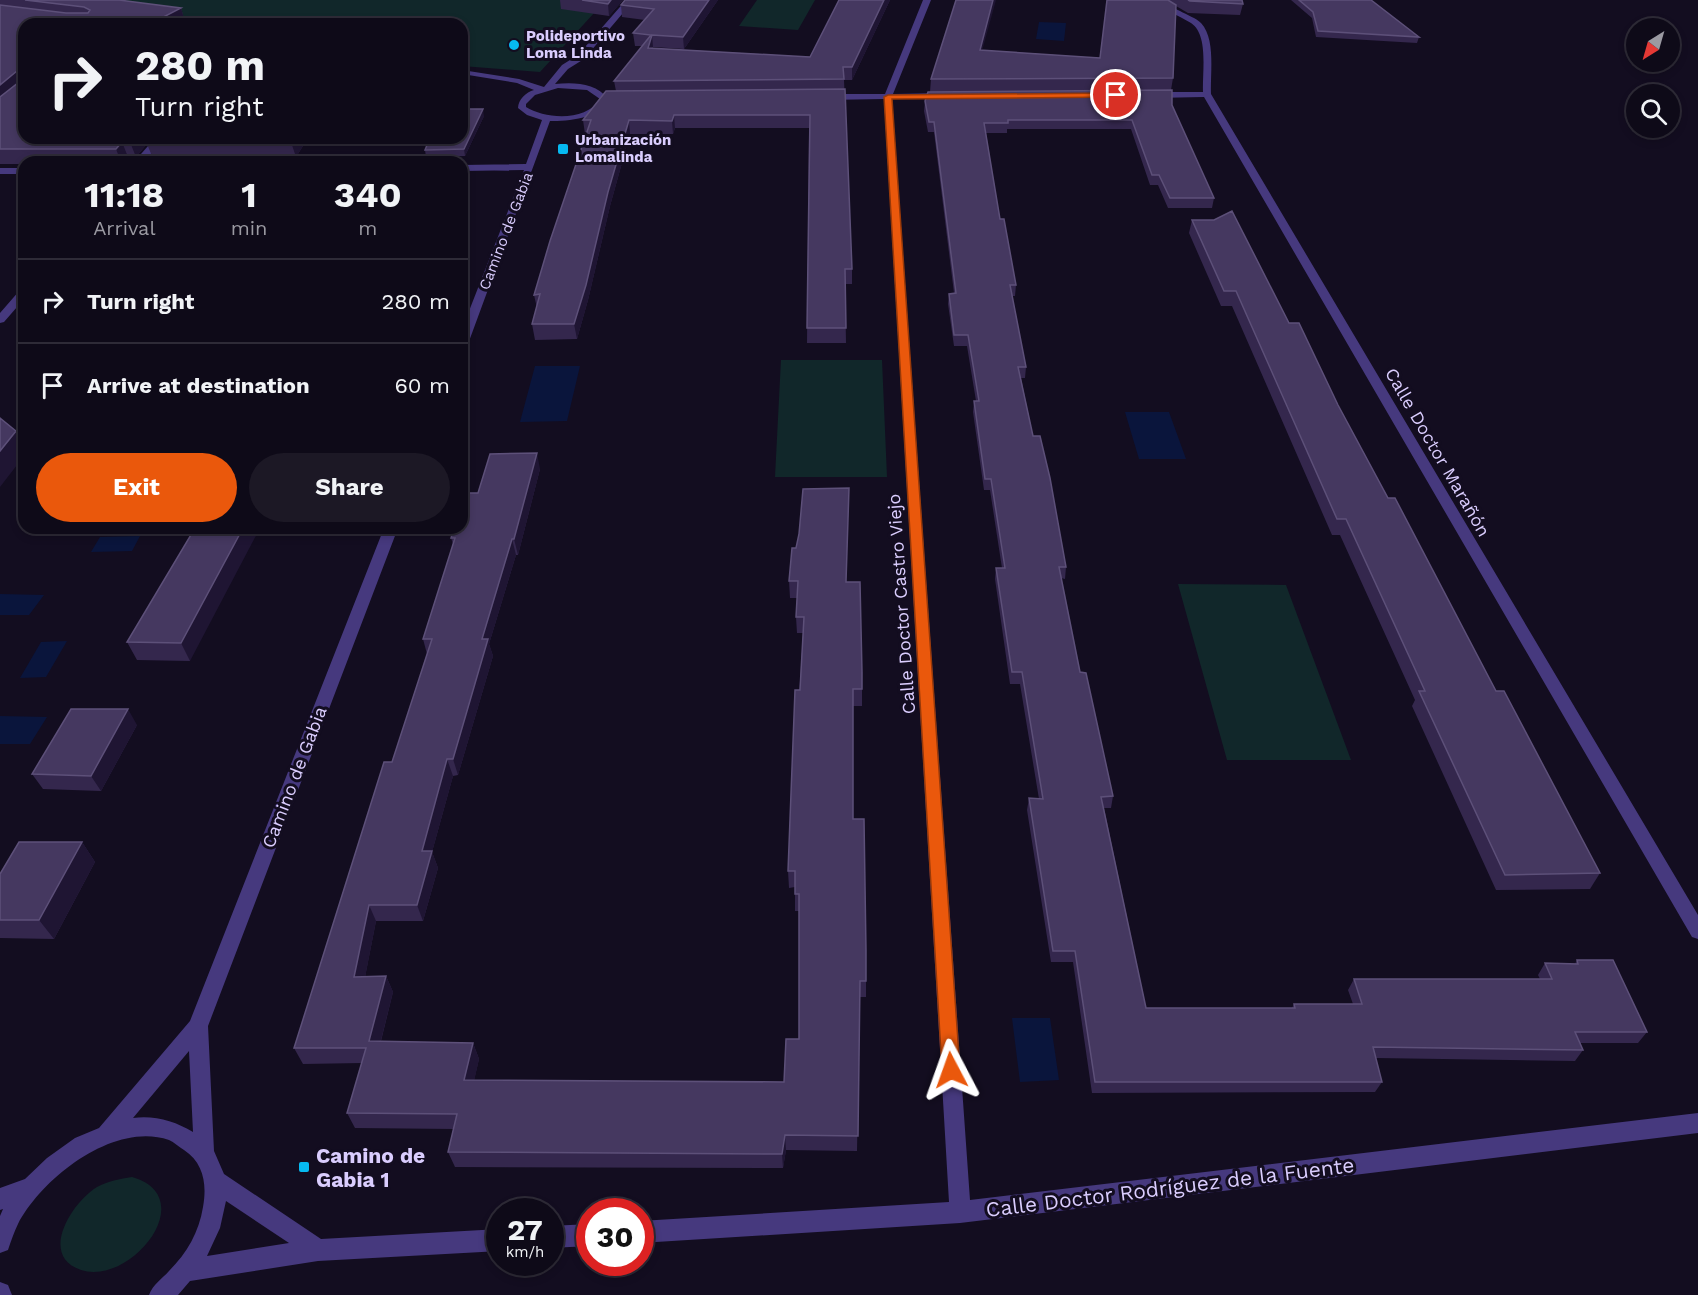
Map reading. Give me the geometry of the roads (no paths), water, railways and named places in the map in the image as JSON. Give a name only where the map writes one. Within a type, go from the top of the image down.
[{"type":"street","points":[[545,89],[560,72],[581,57],[630,0]]},
{"type":"street","name":"Calle Doctor Castro Viejo","points":[[927,0],[888,97],[960,1212]]},
{"type":"street","name":"Calle Doctor Marañón","points":[[1158,0],[1164,7],[1197,25],[1204,34],[1207,94],[1698,931]]},
{"type":"street","points":[[580,69],[581,57]]},
{"type":"street","points":[[468,73],[519,81],[545,89]]},
{"type":"street","points":[[604,99],[602,104],[586,113],[560,118],[527,112],[522,108],[525,98],[545,89],[585,84],[604,99],[615,99]]},
{"type":"street","points":[[1148,95],[1207,94]]},
{"type":"street","points":[[816,97],[959,96]]},
{"type":"street","name":"Camino de Gabia","points":[[468,328],[547,117]]},
{"type":"street","points":[[144,156],[155,144]]},
{"type":"street","points":[[468,168],[530,167]]},
{"type":"street","points":[[0,171],[18,171]]},
{"type":"street","points":[[0,320],[18,299]]},
{"type":"street","name":"Camino de Gabia","points":[[107,1134],[198,1026],[389,534]]},
{"type":"street","name":"Camino de Gabia","points":[[198,1026],[204,1152]]},
{"type":"street","name":"Calle Doctor Rodríguez de la Fuente","points":[[654,1231],[960,1212],[1698,1123]]},
{"type":"street","points":[[0,1242],[17,1205],[30,1188],[45,1172],[70,1153],[107,1134],[128,1129],[165,1129],[180,1134],[204,1152],[212,1166],[215,1203],[210,1227],[199,1250],[184,1271],[160,1295]]},
{"type":"street","points":[[215,1181],[318,1250]]},
{"type":"street","points":[[0,1199],[30,1188]]},
{"type":"street","points":[[184,1271],[318,1250],[486,1241]]},
{"type":"water","points":[[1039,22],[1066,23],[1064,41],[1036,39]]},
{"type":"water","points":[[535,366],[580,366],[567,421],[520,422]]},
{"type":"water","points":[[1125,412],[1169,412],[1186,459],[1139,459]]},
{"type":"water","points":[[140,536],[132,551],[91,552],[100,537]]},
{"type":"water","points":[[0,594],[44,595],[29,615],[0,615]]},
{"type":"water","points":[[67,641],[46,677],[20,678],[41,642]]},
{"type":"water","points":[[0,716],[47,717],[30,744],[0,744]]},
{"type":"water","points":[[1012,1018],[1050,1018],[1059,1080],[1020,1082]]},
{"type":"place","name":"Polideportivo Loma Linda","points":[[514,45]]},
{"type":"place","name":"Urbanización Lomalinda","points":[[563,149]]},
{"type":"place","name":"Camino de Gabia 1","points":[[304,1167]]}]
